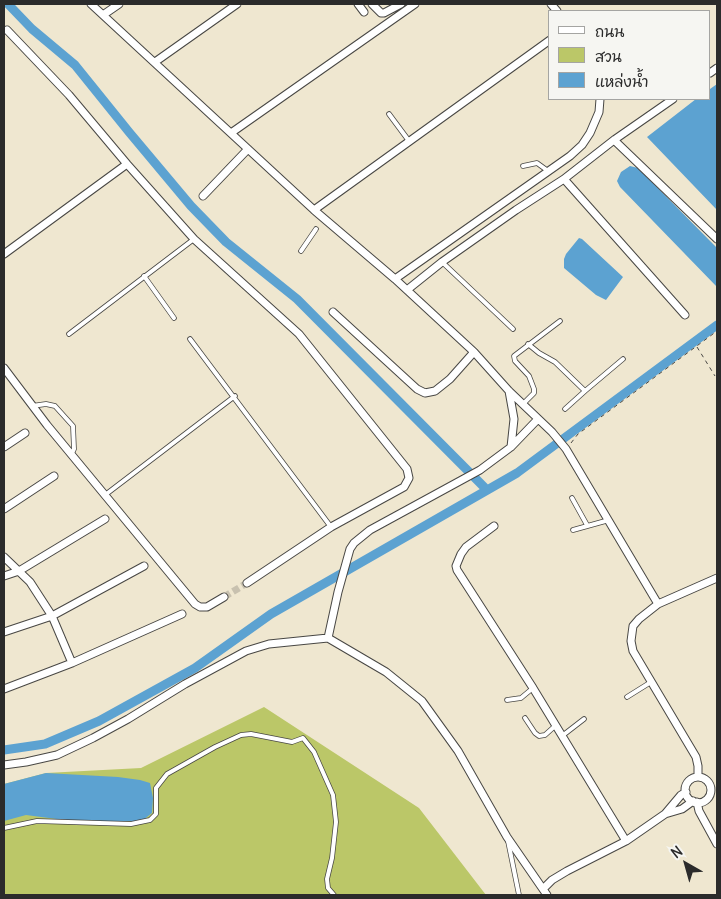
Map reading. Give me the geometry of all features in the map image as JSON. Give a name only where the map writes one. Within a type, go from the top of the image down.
[{"type":"street","points":[[91,4],[324,220],[394,279],[474,352],[552,432],[566,449],[658,604]]},
{"type":"street","points":[[103,15],[119,4]]},
{"type":"street","points":[[155,62],[237,4]]},
{"type":"street","points":[[358,4],[364,12]]},
{"type":"street","points":[[372,4],[384,14],[401,4]]},
{"type":"street","points":[[231,134],[415,4]]},
{"type":"street","points":[[8,30],[69,94],[127,164],[194,239],[299,334],[407,470],[409,478],[404,486],[331,527],[247,583]]},
{"type":"street","points":[[314,210],[548,41]]},
{"type":"street","points":[[394,279],[570,156],[582,145],[596,122],[602,100]]},
{"type":"street","points":[[406,290],[442,262],[564,179],[614,140],[672,100]]},
{"type":"street","points":[[614,140],[717,239]]},
{"type":"street","points":[[203,196],[248,149]]},
{"type":"street","points":[[4,254],[127,164]]},
{"type":"street","points":[[564,179],[685,315]]},
{"type":"street","points":[[333,312],[417,389],[426,392],[435,391],[450,379],[474,352]]},
{"type":"street","points":[[4,368],[104,496],[195,604],[206,607],[224,597]]},
{"type":"street","points":[[509,390],[514,419],[511,446]]},
{"type":"street","points":[[328,638],[338,592],[350,549],[354,542],[370,530],[480,470],[511,446],[538,419]]},
{"type":"street","points":[[4,447],[25,433]]},
{"type":"street","points":[[4,509],[54,476]]},
{"type":"street","points":[[4,576],[18,571],[105,519]]},
{"type":"street","points":[[494,526],[466,547],[456,566],[457,570],[533,688],[626,841]]},
{"type":"street","points":[[4,557],[30,582],[52,616],[72,663]]},
{"type":"street","points":[[4,632],[52,616],[144,566]]},
{"type":"street","points":[[698,777],[696,757],[633,651],[631,641],[633,626],[658,604],[717,578]]},
{"type":"street","points":[[4,689],[72,663],[182,614]]},
{"type":"street","points":[[4,764],[26,762],[57,754],[93,738],[185,684],[246,652],[270,644],[328,638],[386,672],[422,701],[458,751],[507,837],[543,893],[552,880],[626,841],[665,814],[681,795],[686,792]]},
{"type":"street","points":[[665,814],[682,810],[695,802],[708,798],[711,790],[706,780],[698,777],[690,780],[687,784],[686,792],[687,796],[695,802],[717,844]]},
{"type":"lane","points":[[389,114],[409,141]]},
{"type":"lane","points":[[523,166],[537,163],[549,171]]},
{"type":"lane","points":[[301,251],[316,229]]},
{"type":"lane","points":[[69,334],[194,239]]},
{"type":"lane","points":[[442,262],[513,329]]},
{"type":"lane","points":[[144,276],[174,318]]},
{"type":"lane","points":[[523,404],[534,393],[534,389],[529,376],[515,361],[514,356],[560,321]]},
{"type":"lane","points":[[190,339],[235,396],[331,527]]},
{"type":"lane","points":[[528,344],[555,362],[585,391]]},
{"type":"lane","points":[[565,409],[623,359]]},
{"type":"lane","points":[[104,496],[235,396]]},
{"type":"lane","points":[[32,406],[46,404],[55,406],[73,426],[74,449],[71,455]]},
{"type":"lane","points":[[572,498],[587,525]]},
{"type":"lane","points":[[572,530],[608,520]]},
{"type":"lane","points":[[627,697],[651,682]]},
{"type":"lane","points":[[507,700],[521,698],[533,688]]},
{"type":"lane","points":[[525,718],[539,736],[545,735],[555,726]]},
{"type":"lane","points":[[562,736],[584,719]]},
{"type":"lane","points":[[4,828],[37,821],[131,824],[150,820],[156,814],[156,788],[168,774],[215,747],[241,735],[251,734],[292,742],[303,738],[314,752],[333,795],[336,822],[328,888],[333,895]]},
{"type":"lane","points":[[507,837],[519,895]]},
{"type":"path","points":[[566,449],[578,434],[717,331]]},
{"type":"path","points":[[696,346],[715,376]]},
{"type":"green space","points":[[264,707],[419,808],[486,895],[4,895],[4,784],[46,773],[141,768]]},
{"type":"water","points":[[717,84],[717,210],[647,137],[695,100],[711,100],[711,88]]},
{"type":"water","points":[[630,166],[638,168],[717,248],[717,287],[620,187],[617,181],[621,172]]},
{"type":"water","points":[[579,238],[623,277],[606,300],[596,295],[564,268],[566,254]]},
{"type":"water","points":[[46,773],[118,777],[150,783],[153,798],[152,813],[142,821],[72,821],[26,815],[4,821],[4,784]]},
{"type":"waterway","points":[[8,4],[32,29],[75,65],[191,206],[226,242],[297,299],[487,490]]},
{"type":"waterway","points":[[4,750],[45,744],[99,721],[195,668],[271,614],[517,473],[717,325]]},
{"type":"tunnel","points":[[224,597],[247,583]]}]
